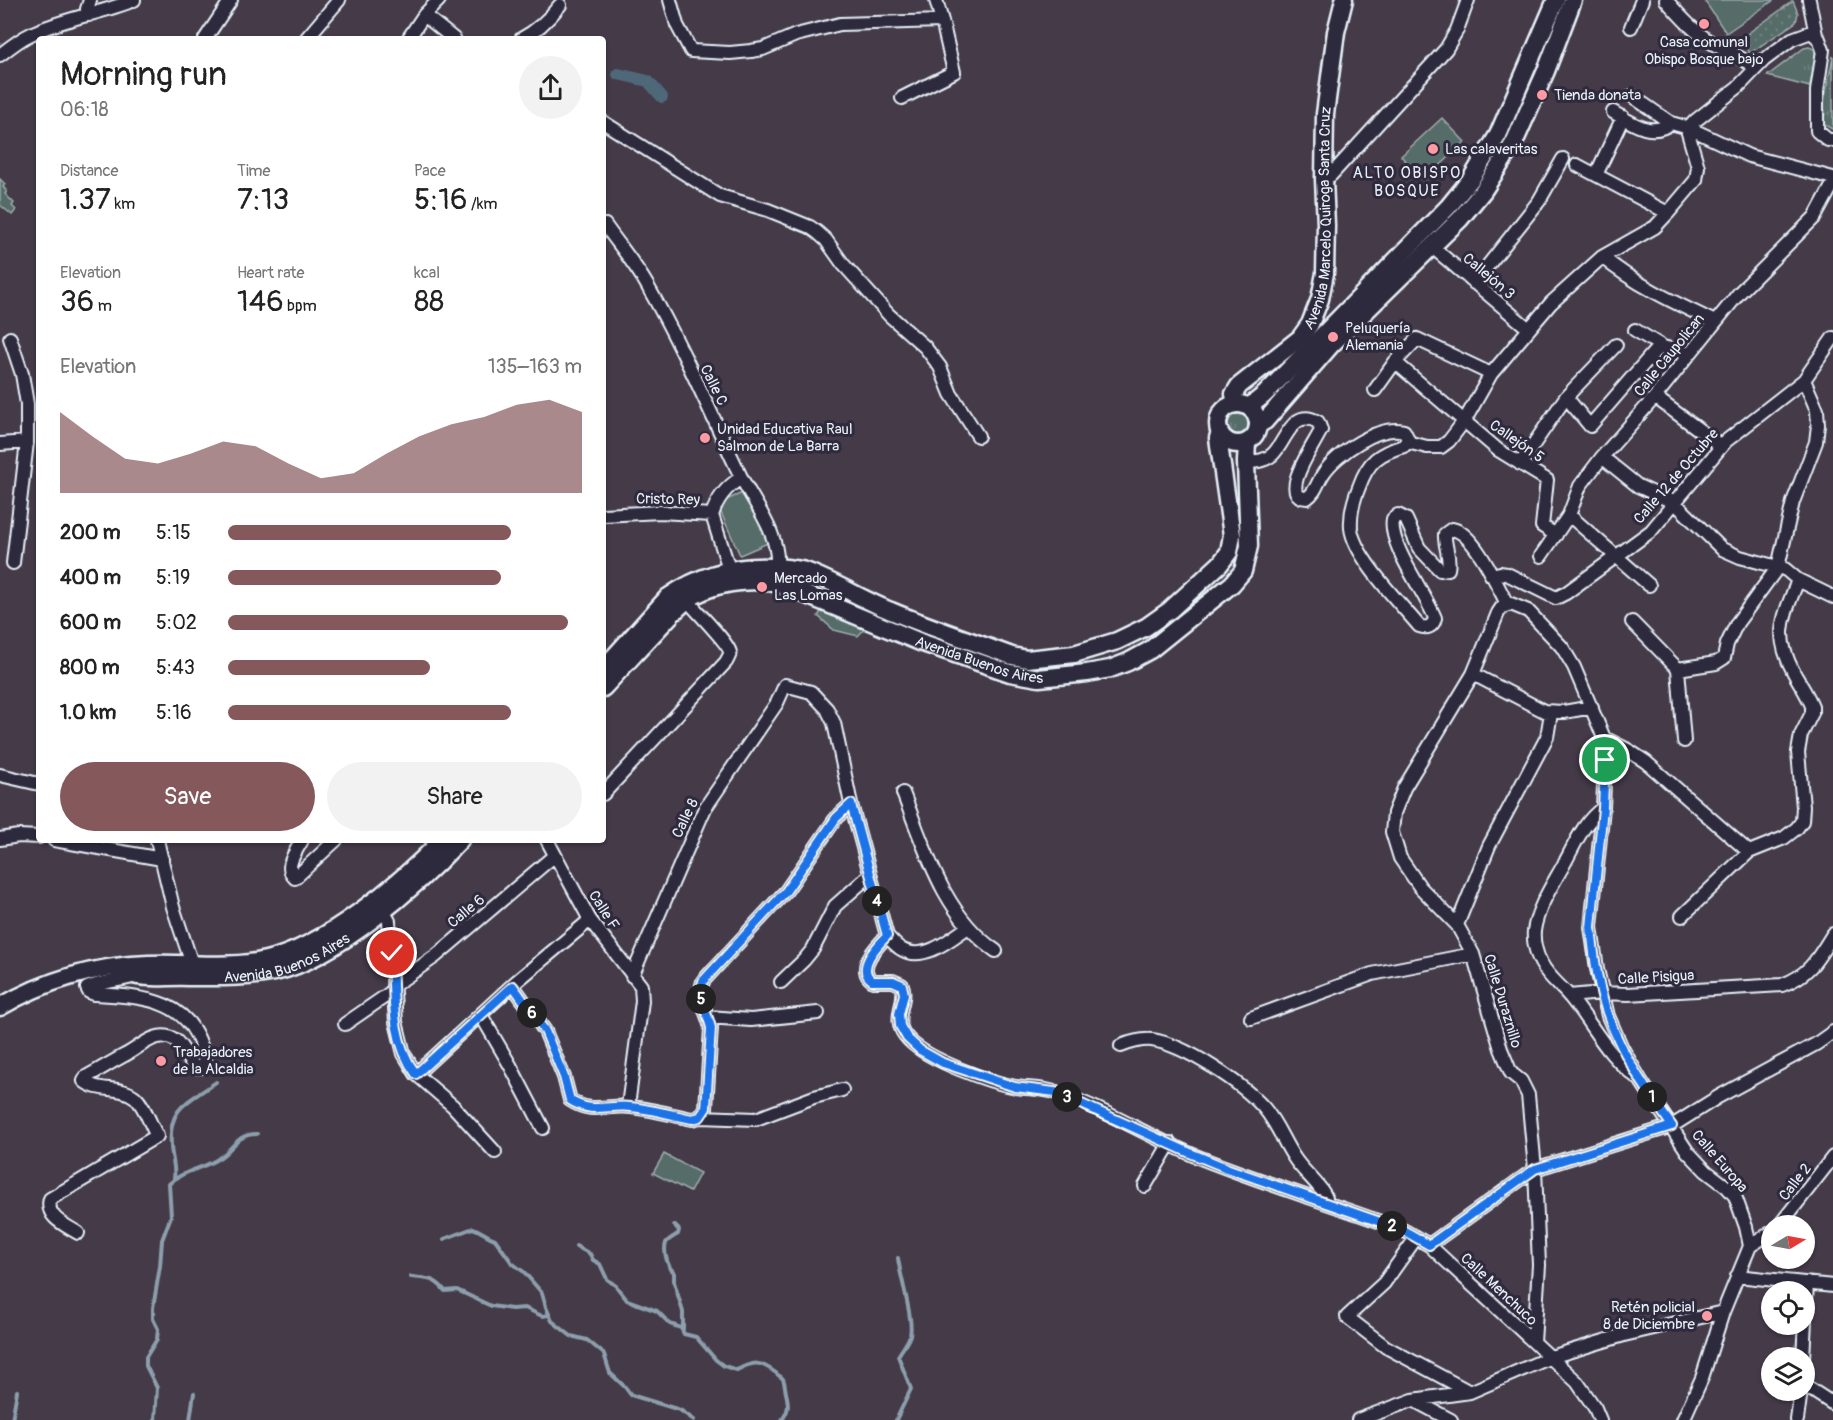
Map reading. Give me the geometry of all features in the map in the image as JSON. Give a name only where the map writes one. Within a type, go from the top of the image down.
[{"type":"main road","name":"Avenida Marcelo Quiroga Santa Cruz","points":[[1243,405],[1234,394],[1239,386],[1300,338],[1310,324],[1320,299],[1325,273],[1325,114],[1336,32],[1344,0]]},
{"type":"main road","points":[[1243,405],[1257,418],[1258,425],[1253,438],[1247,442],[1235,444],[1223,438],[1220,433],[1218,420],[1224,409],[1243,405],[1264,395],[1449,206],[1472,179],[1498,135],[1556,0]]},
{"type":"main road","points":[[1258,425],[1265,422],[1332,345],[1460,219],[1483,191],[1514,143],[1546,71],[1573,0]]},
{"type":"main road","name":"Avenida Buenos Aires","points":[[606,666],[668,597],[715,588],[750,573],[777,567],[807,571],[866,601],[1012,656],[1027,659],[1074,654],[1117,641],[1146,627],[1170,610],[1220,564],[1228,552],[1232,535],[1218,438],[1220,433]]},
{"type":"main road","name":"Avenida Buenos Aires","points":[[606,685],[697,580],[729,569],[750,573],[765,581],[780,584],[920,642],[1010,673],[1039,678],[1110,669],[1128,662],[1158,643],[1232,584],[1242,571],[1249,546],[1247,442]]},
{"type":"main road","name":"Avenida Buenos Aires","points":[[113,967],[137,976],[251,976],[276,972],[308,960],[352,925],[439,843]]},
{"type":"main road","name":"Avenida Buenos Aires","points":[[0,1007],[51,981],[95,969],[147,964],[247,963],[274,958],[383,910],[434,868],[457,843]]},
{"type":"street","points":[[89,15],[87,9],[90,0]]},
{"type":"street","points":[[0,55],[31,34],[134,0]]},
{"type":"street","points":[[208,36],[231,0]]},
{"type":"street","points":[[309,36],[339,0]]},
{"type":"street","points":[[410,36],[424,15],[439,0]]},
{"type":"street","points":[[670,0],[685,42],[691,51],[696,52],[730,53],[763,49],[796,35],[840,24],[942,21]]},
{"type":"street","points":[[902,99],[954,72],[936,0]]},
{"type":"street","points":[[1324,178],[1339,167],[1446,49],[1457,30],[1468,0]]},
{"type":"street","points":[[1631,27],[1642,0]]},
{"type":"street","points":[[1666,0],[1689,26],[1755,67]]},
{"type":"street","points":[[1809,0],[1816,35],[1823,50],[1817,91],[1817,131],[1828,140],[1833,140]]},
{"type":"street","points":[[526,36],[551,17],[560,4]]},
{"type":"street","points":[[424,15],[450,36]]},
{"type":"street","points":[[1407,442],[1427,447],[1441,447],[1449,441],[1465,420],[1491,374],[1551,303],[1602,257],[1655,227],[1696,180],[1698,167],[1689,138],[1689,128],[1706,111],[1738,87],[1755,67],[1792,39],[1811,32],[1816,35]]},
{"type":"street","points":[[1632,96],[1671,123],[1689,128],[1749,156],[1833,178]]},
{"type":"street","points":[[1596,175],[1618,114],[1639,127],[1650,129],[1662,129],[1671,123]]},
{"type":"street","points":[[606,124],[720,196],[768,210],[817,232],[890,315],[925,347],[940,367],[951,394],[978,435]]},
{"type":"street","points":[[1474,283],[1539,201],[1563,159]]},
{"type":"street","points":[[1577,165],[1668,213]]},
{"type":"street","name":"Calle Caupolican","points":[[1541,556],[1569,515],[1580,486],[1602,457],[1655,397],[1739,293],[1815,217],[1833,184]]},
{"type":"street","name":"Calle C","points":[[606,226],[646,284],[741,478],[774,538],[778,555],[777,567]]},
{"type":"street","name":"Callejón 3","points":[[1431,246],[1528,329]]},
{"type":"street","points":[[1602,257],[1624,275],[1714,322]]},
{"type":"street","points":[[1635,330],[1663,347],[1689,354]]},
{"type":"street","points":[[9,338],[22,374],[27,404],[27,442],[13,563]]},
{"type":"street","name":"Calle 12 de Octubre","points":[[1491,575],[1507,574],[1556,598],[1566,594],[1651,531],[1721,446],[1804,380],[1833,338]]},
{"type":"street","points":[[1375,390],[1395,362],[1417,339],[1491,374]]},
{"type":"street","points":[[1520,464],[1566,397],[1616,345]]},
{"type":"street","points":[[1566,397],[1590,426],[1654,352],[1663,347]]},
{"type":"street","name":"Callejón 5","points":[[1395,362],[1425,390],[1465,420],[1498,450],[1547,480],[1542,526],[1556,535]]},
{"type":"street","points":[[1678,669],[1716,663],[1724,658],[1727,644],[1737,623],[1778,567],[1793,502],[1816,442],[1817,410],[1804,380]]},
{"type":"street","points":[[1655,397],[1721,446]]},
{"type":"street","points":[[1246,462],[1265,460],[1272,456],[1296,422],[1308,419],[1318,422],[1321,430],[1300,467],[1295,485],[1297,494],[1304,498],[1313,493],[1323,474],[1337,458],[1367,439],[1394,429],[1404,432],[1407,435],[1407,442],[1404,446],[1378,456],[1364,472],[1352,513],[1351,528],[1354,541],[1371,569],[1419,626],[1431,627],[1435,618],[1395,542],[1392,525],[1395,516],[1402,516],[1406,519],[1419,548],[1440,570],[1448,569],[1450,565],[1444,537],[1447,531],[1458,530],[1466,537],[1507,604]]},
{"type":"street","points":[[0,444],[27,442]]},
{"type":"street","points":[[1602,457],[1638,486],[1675,503],[1722,549],[1740,557],[1785,568],[1798,580],[1833,597]]},
{"type":"street","points":[[712,515],[716,502],[723,492],[741,478]]},
{"type":"street","name":"Cristo Rey","points":[[606,515],[660,512],[712,515],[729,569]]},
{"type":"street","points":[[1569,515],[1649,585]]},
{"type":"street","points":[[1682,916],[1749,852],[1784,838],[1802,821],[1803,807],[1798,752],[1801,735],[1812,713],[1812,705],[1784,654],[1781,640],[1783,624],[1798,580]]},
{"type":"street","points":[[606,791],[726,662],[730,654],[728,645],[683,595]]},
{"type":"street","points":[[1507,604],[1498,613],[1473,674],[1551,713],[1592,707]]},
{"type":"street","points":[[1507,604],[1516,605],[1528,611],[1562,647],[1574,667],[1604,738],[1603,808],[1591,927],[1593,946],[1602,993],[1615,1033],[1641,1081]]},
{"type":"street","points":[[1632,622],[1678,669],[1684,741]]},
{"type":"street","name":"Calle Duraznillo","points":[[1473,674],[1404,788],[1394,813],[1392,832],[1400,858],[1420,887],[1457,926],[1473,954],[1501,1049],[1511,1073],[1521,1081],[1528,1095],[1535,1169],[1539,1265],[1534,1342]]},
{"type":"street","name":"Calle 8","points":[[632,976],[705,808],[777,703],[784,685],[811,692],[827,709],[834,723],[851,804]]},
{"type":"street","points":[[1457,926],[1489,846],[1547,737],[1551,713]]},
{"type":"street","points":[[1604,738],[1646,762],[1749,852]]},
{"type":"street","points":[[0,775],[36,783]]},
{"type":"street","points":[[903,793],[949,900],[979,939],[996,951]]},
{"type":"street","points":[[700,1117],[706,1108],[711,1028],[701,1001],[700,991],[703,981],[786,891],[836,818],[851,804],[887,936],[902,950],[914,953],[929,951],[968,927]]},
{"type":"street","points":[[1603,808],[1581,832],[1538,916],[1534,932],[1539,961],[1551,980],[1569,996],[1618,1062],[1641,1081]]},
{"type":"street","points":[[0,839],[19,836],[36,837]]},
{"type":"street","points":[[71,843],[162,859]]},
{"type":"street","points":[[159,843],[173,907],[192,964]]},
{"type":"street","points":[[300,843],[288,867],[290,874],[295,878],[333,843]]},
{"type":"street","name":"Calle F","points":[[552,848],[590,920],[642,991],[628,1106]]},
{"type":"street","name":"Calle 6","points":[[345,1024],[436,956],[552,848]]},
{"type":"street","points":[[781,982],[813,949],[835,906],[870,875]]},
{"type":"street","points":[[383,910],[389,921],[393,988],[399,1038],[404,1054],[416,1074],[453,1106],[495,1152]]},
{"type":"street","points":[[416,1074],[590,920]]},
{"type":"street","name":"Calle Pisigua","points":[[1569,996],[1782,985],[1803,976],[1833,934]]},
{"type":"street","name":"Calle Menchuco","points":[[887,936],[872,952],[866,964],[868,975],[873,981],[893,981],[902,985],[904,994],[899,1014],[900,1026],[907,1038],[920,1050],[943,1063],[1015,1087],[1055,1092],[1229,1169],[1403,1230],[1429,1245],[1551,1356],[1583,1389],[1596,1408],[1600,1420]]},
{"type":"street","points":[[1251,1018],[1372,974],[1473,954]]},
{"type":"street","points":[[78,1233],[52,1215],[50,1199],[157,1136],[135,1097],[116,1090],[89,1086],[84,1081],[86,1077],[147,1041],[159,1037],[173,1039],[195,1066],[201,1067],[204,1064],[204,1051],[199,1038],[178,1010],[154,999],[94,994],[87,988],[137,976]]},
{"type":"street","points":[[513,986],[545,1031],[561,1069],[570,1100],[576,1104],[592,1108],[628,1106],[692,1119],[700,1117],[756,1119],[814,1097],[842,1090]]},
{"type":"street","points":[[708,1017],[751,1020],[818,1013]]},
{"type":"street","points":[[481,1015],[543,1128]]},
{"type":"street","points":[[1429,1245],[1535,1169],[1672,1126],[1718,1097],[1816,1044],[1833,1032]]},
{"type":"street","points":[[1121,1046],[1134,1041],[1149,1040],[1165,1043],[1182,1050],[1235,1082],[1265,1109],[1294,1159],[1324,1193],[1327,1202]]},
{"type":"street","name":"Calle Europa","points":[[1641,1081],[1688,1150],[1706,1171],[1735,1196],[1750,1246]]},
{"type":"street","points":[[1145,1186],[1170,1143]]},
{"type":"street","name":"Calle 2","points":[[1788,1215],[1833,1157]]},
{"type":"street","points":[[1416,1238],[1384,1283],[1347,1317],[1386,1347],[1470,1392]]},
{"type":"street","points":[[1683,1420],[1702,1378],[1723,1311],[1737,1276],[1750,1246],[1761,1239]]},
{"type":"street","points":[[1737,1276],[1788,1281]]},
{"type":"street","points":[[1815,1284],[1833,1286]]},
{"type":"street","points":[[1358,1420],[1413,1400],[1470,1392],[1551,1356],[1624,1335],[1723,1311]]},
{"type":"street","points":[[1815,1392],[1833,1404]]},
{"type":"street","points":[[1413,1400],[1451,1420]]},
{"type":"street","points":[[1797,1420],[1800,1401]]},
{"type":"green space","points":[[1704,0],[1774,0],[1726,33]]},
{"type":"green space","points":[[1793,1],[1798,13],[1796,22],[1750,53],[1740,39]]},
{"type":"green space","points":[[1804,48],[1814,49],[1816,55],[1810,87],[1767,76]]},
{"type":"green space","points":[[1833,56],[1832,129],[1823,124],[1821,117]]},
{"type":"green space","name":"Las calaveritas","points":[[1442,118],[1465,142],[1424,181],[1401,156]]},
{"type":"green space","points":[[0,179],[5,184],[3,187],[7,191],[5,194],[14,203],[12,206],[16,210],[12,215],[0,205]]},
{"type":"green space","points":[[1238,414],[1245,417],[1248,424],[1245,431],[1238,434],[1231,431],[1228,424],[1231,417]]},
{"type":"green space","points":[[747,491],[770,542],[740,555],[717,504]]},
{"type":"green space","points":[[824,607],[872,621],[858,636],[834,630],[818,616]]},
{"type":"green space","points":[[664,1154],[700,1173],[690,1192],[653,1173]]},
{"type":"waterway","points":[[618,74],[648,81],[662,97]]},
{"type":"waterway","points":[[174,1178],[171,1145],[173,1122],[182,1106],[216,1082]]},
{"type":"waterway","points":[[155,1420],[157,1388],[146,1366],[146,1357],[157,1339],[158,1329],[153,1319],[153,1308],[162,1240],[171,1216],[169,1184],[219,1158],[244,1136],[257,1134]]},
{"type":"waterway","points":[[674,1225],[679,1230],[678,1234],[666,1243],[665,1251],[668,1263],[674,1272],[674,1282],[683,1312],[683,1329]]},
{"type":"waterway","points":[[444,1239],[473,1228],[495,1239],[512,1263],[524,1272],[542,1293],[552,1321],[571,1336],[587,1340],[604,1354],[610,1373],[631,1395],[680,1410],[694,1420]]},
{"type":"waterway","points":[[576,1246],[590,1254],[593,1260],[600,1264],[607,1279],[627,1300],[657,1311],[670,1324],[681,1328],[684,1334],[696,1337],[724,1366],[737,1370],[748,1365],[761,1364],[781,1377],[788,1404],[782,1420]]},
{"type":"waterway","points":[[896,1420],[911,1389],[898,1356],[909,1338],[911,1328],[898,1258]]},
{"type":"waterway","points":[[411,1277],[430,1280],[445,1291],[457,1290],[491,1306],[525,1308],[542,1316],[549,1315]]},
{"type":"waterway","points":[[12,1420],[17,1391]]},
{"type":"waterway","points":[[190,1420],[194,1393]]},
{"type":"place","name":"Casa comunal Obispo Bosque bajo","points":[[1704,24]]},
{"type":"place","name":"Tienda donata","points":[[1542,95]]},
{"type":"place","name":"Las calaveritas","points":[[1433,149]]},
{"type":"place","name":"Peluquería Alemania","points":[[1333,337]]},
{"type":"place","name":"Unidad Educativa Raul Salmon de La Barra","points":[[705,438]]},
{"type":"place","name":"Mercado Las Lomas","points":[[762,587]]},
{"type":"place","name":"Trabajadores de la Alcaldia","points":[[161,1061]]},
{"type":"place","name":"Retén policial 8 de Diciembre","points":[[1707,1316]]},
{"type":"district","name":"ALTO OBISPO BOSQUE","points":[[1407,181]]},
{"type":"route","points":[[392,953],[399,1038],[409,1065],[416,1074],[513,986],[545,1031],[555,1052],[570,1100],[592,1108],[628,1106],[692,1119],[700,1117],[706,1108],[711,1028],[701,1001],[700,991],[703,981],[786,891],[836,818],[851,804],[887,936],[872,952],[866,964],[868,978],[873,981],[899,982],[902,985],[904,994],[899,1014],[900,1026],[907,1038],[920,1050],[943,1063],[1015,1087],[1055,1092],[1076,1100],[1190,1153],[1403,1230],[1429,1245],[1535,1169],[1672,1126],[1641,1081],[1615,1033],[1602,993],[1593,946],[1591,927],[1603,808],[1605,760]]}]
